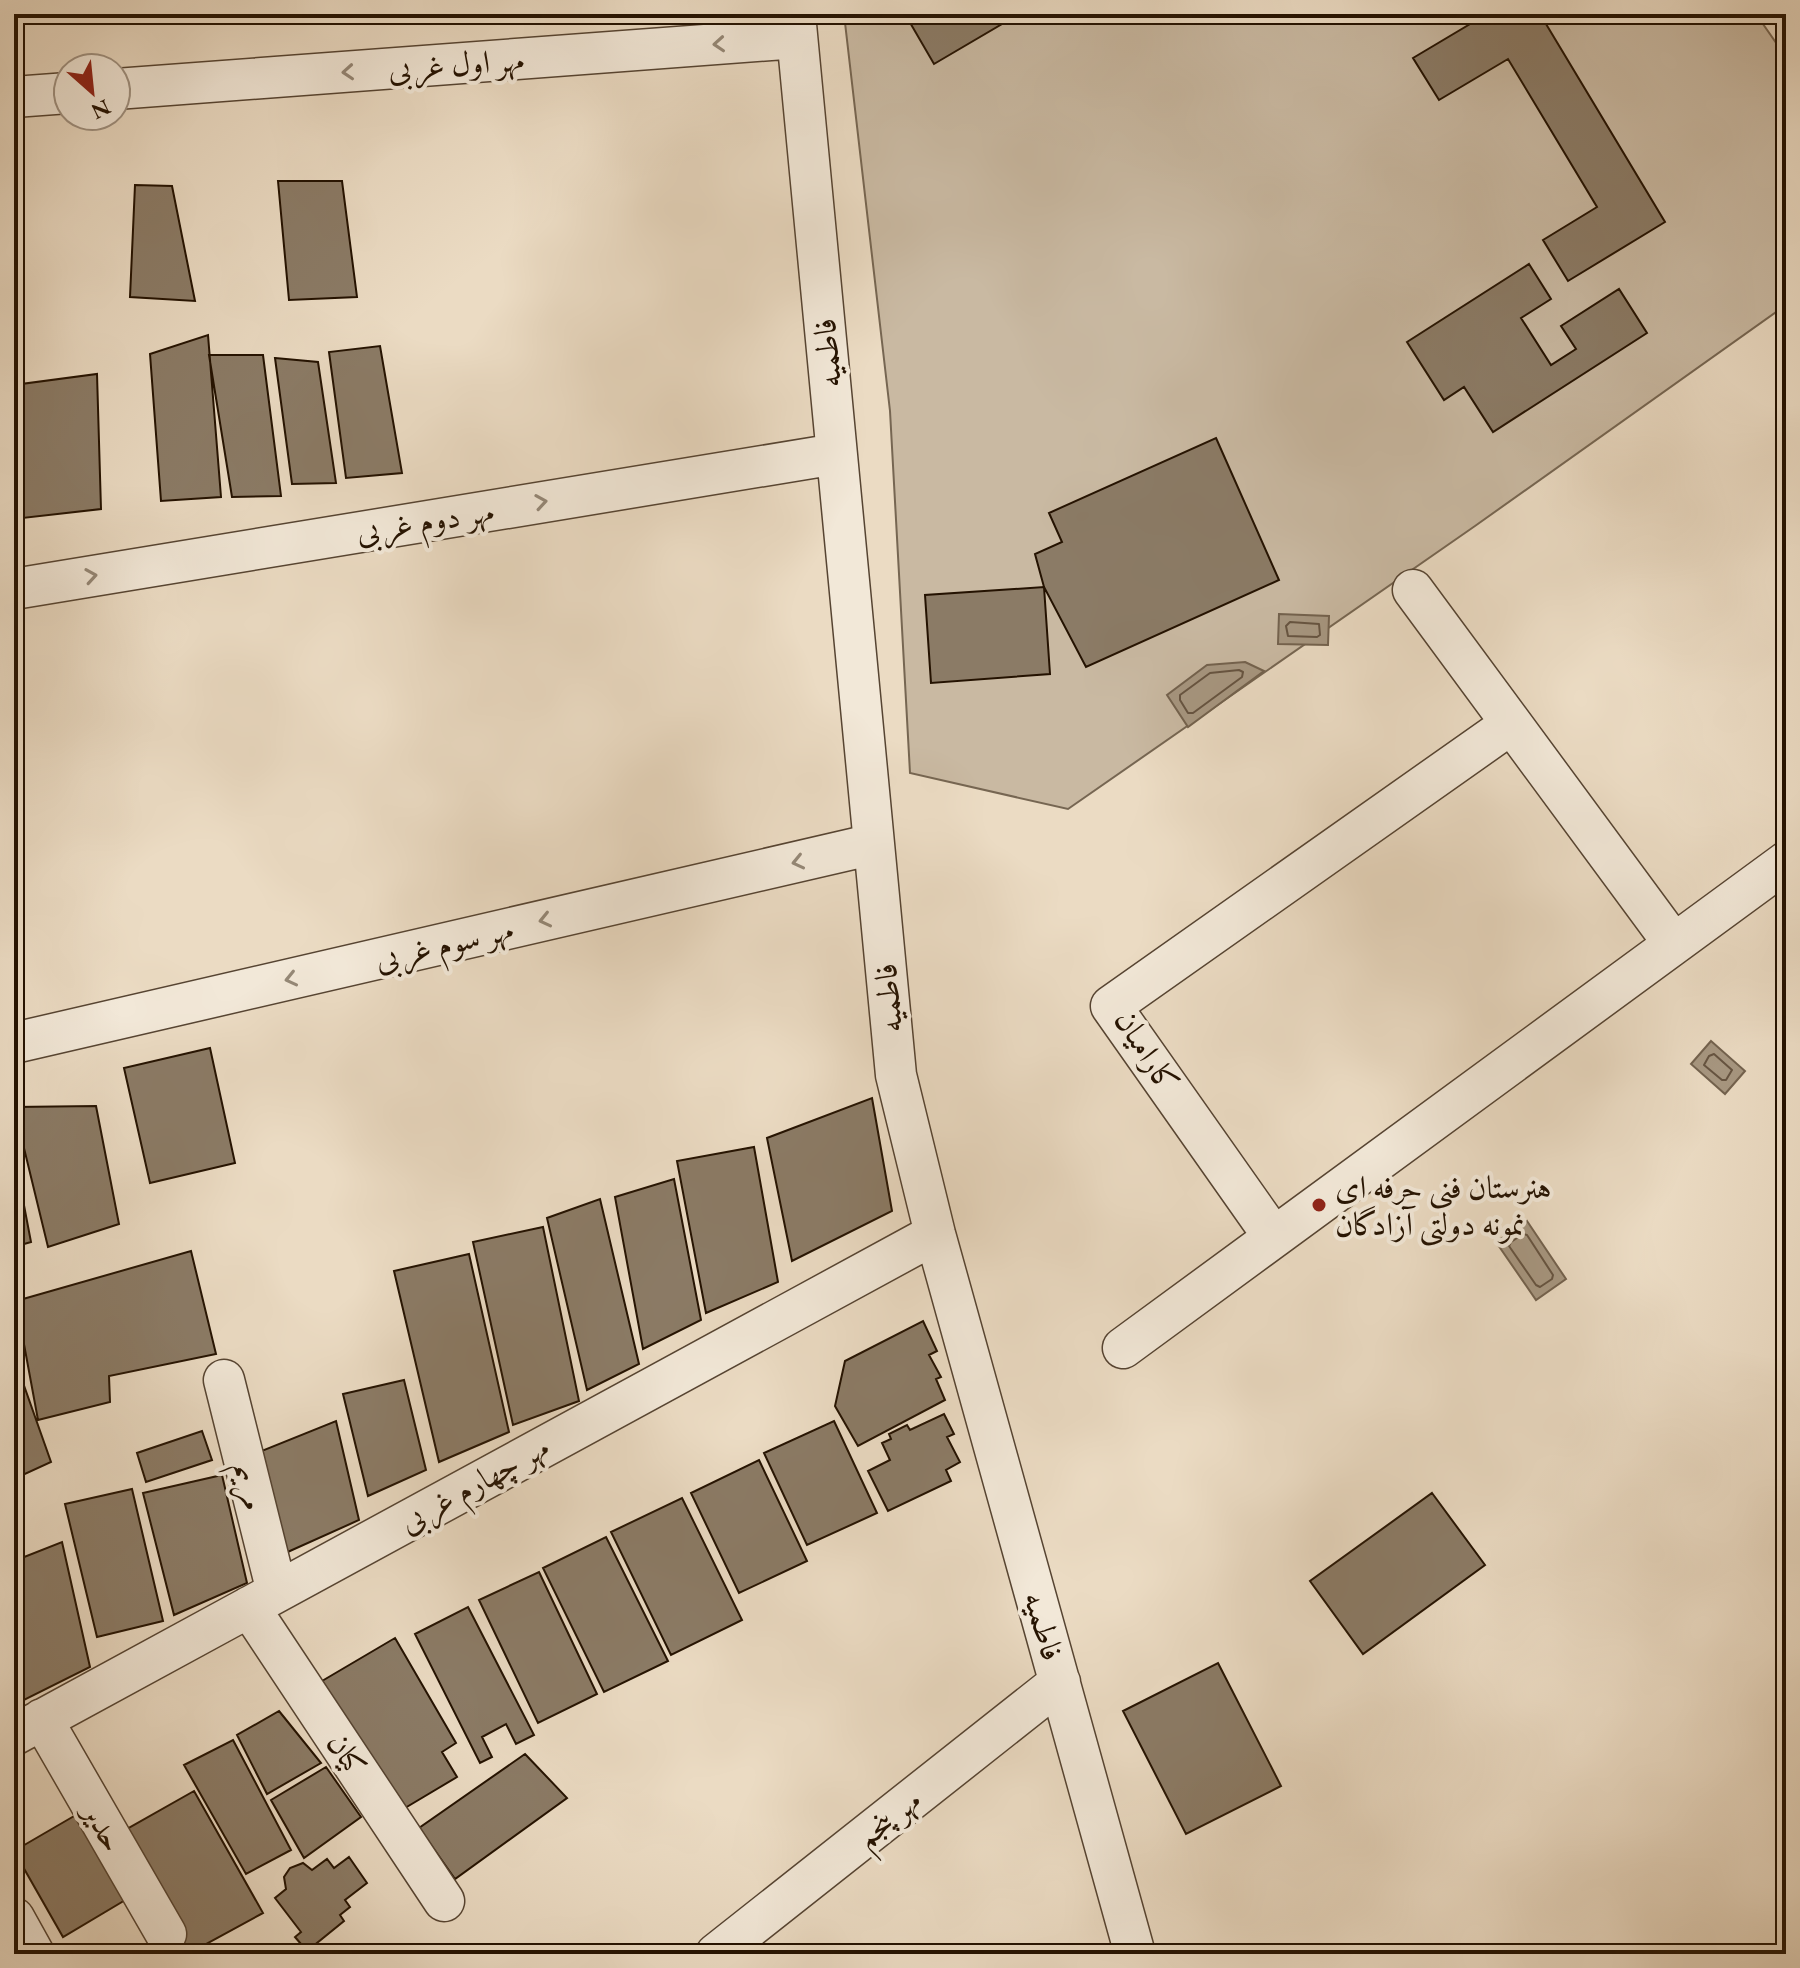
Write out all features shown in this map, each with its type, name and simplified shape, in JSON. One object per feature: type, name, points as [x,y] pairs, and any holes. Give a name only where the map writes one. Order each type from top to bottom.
[{"type":"street","name":"مهر اول غربی","points":[[132,88],[796,26]]},
{"type":"street","name":"فاطمیه","points":[[796,26],[896,1075],[935,1234],[1135,1954]]},
{"type":"street","points":[[14,97],[52,94]]},
{"type":"street","name":"مهر دوم غربی","points":[[14,589],[836,454]]},
{"type":"street","points":[[1413,590],[1674,944]]},
{"type":"street","name":"کارامیان","points":[[1273,1236],[1111,1006],[1511,724]]},
{"type":"street","name":"مهر سوم غربی","points":[[14,1043],[874,844]]},
{"type":"street","points":[[1123,1348],[1786,862]]},
{"type":"street","name":"مهر چهارم غربی","points":[[28,1727],[935,1234]]},
{"type":"street","name":"مریم","points":[[224,1380],[263,1600]]},
{"type":"street","name":"کیان","points":[[263,1600],[444,1901]]},
{"type":"street","name":"مهر پنجم","points":[[716,1954],[1060,1682]]},
{"type":"street","name":"حدیر","points":[[28,1727],[166,1934]]},
{"type":"street","points":[[14,1918],[34,1954]]},
{"type":"shaded area","points":[[844,14],[1756,14],[1786,57],[1786,305],[1068,809],[910,773],[890,411]]},
{"type":"water","points":[[1279,614],[1329,616],[1328,645],[1278,644]]},
{"type":"water","points":[[1245,662],[1264,671],[1188,727],[1167,695],[1207,665]]},
{"type":"water","points":[[1711,1041],[1745,1071],[1725,1094],[1691,1064]]},
{"type":"water","points":[[1527,1221],[1566,1279],[1536,1300],[1496,1242]]},
{"type":"building","points":[[905,14],[1019,14],[934,64]]},
{"type":"building","points":[[1487,14],[1540,14],[1665,222],[1568,281],[1543,240],[1597,207],[1508,59],[1439,100],[1413,58]]},
{"type":"building","points":[[278,181],[342,181],[357,297],[289,300]]},
{"type":"building","points":[[135,185],[172,186],[195,301],[130,297]]},
{"type":"building","points":[[1529,264],[1551,299],[1521,318],[1551,365],[1576,349],[1561,326],[1619,289],[1647,333],[1493,432],[1464,387],[1444,400],[1407,342]]},
{"type":"building","points":[[208,335],[221,497],[161,501],[150,354]]},
{"type":"building","points":[[380,346],[402,473],[346,478],[329,352]]},
{"type":"building","points":[[209,355],[263,355],[281,496],[232,497]]},
{"type":"building","points":[[275,358],[318,362],[336,483],[292,484]]},
{"type":"building","points":[[97,374],[101,509],[14,519],[14,385]]},
{"type":"building","points":[[1216,438],[1279,580],[1086,667],[1044,587],[1035,554],[1062,542],[1049,513]]},
{"type":"building","points":[[1044,587],[1050,674],[931,683],[925,595]]},
{"type":"building","points":[[210,1048],[235,1163],[150,1183],[124,1068]]},
{"type":"building","points":[[872,1098],[892,1211],[792,1261],[767,1138]]},
{"type":"building","points":[[96,1106],[119,1224],[48,1247],[14,1107]]},
{"type":"building","points":[[754,1147],[778,1282],[706,1313],[677,1161]]},
{"type":"building","points":[[14,1153],[31,1242],[14,1247]]},
{"type":"building","points":[[674,1179],[701,1320],[643,1349],[615,1197]]},
{"type":"building","points":[[600,1199],[639,1364],[587,1390],[547,1218]]},
{"type":"building","points":[[543,1227],[579,1401],[513,1425],[473,1242]]},
{"type":"building","points":[[191,1251],[216,1354],[109,1376],[110,1402],[38,1420],[16,1301]]},
{"type":"building","points":[[469,1254],[509,1432],[439,1462],[394,1271]]},
{"type":"building","points":[[923,1321],[937,1351],[929,1355],[941,1377],[936,1379],[945,1400],[858,1446],[835,1406],[845,1361]]},
{"type":"building","points":[[14,1363],[51,1462],[14,1479]]},
{"type":"building","points":[[404,1380],[426,1470],[368,1496],[343,1394]]},
{"type":"building","points":[[944,1414],[954,1434],[947,1437],[960,1462],[946,1470],[951,1481],[888,1511],[868,1471],[890,1460],[882,1443],[891,1439],[889,1434],[907,1425],[910,1430]]},
{"type":"building","points":[[336,1421],[359,1520],[281,1555],[259,1452]]},
{"type":"building","points":[[834,1421],[877,1513],[807,1545],[764,1453]]},
{"type":"building","points":[[202,1431],[212,1460],[146,1482],[137,1453]]},
{"type":"building","points":[[759,1460],[807,1561],[739,1593],[691,1493]]},
{"type":"building","points":[[222,1475],[247,1583],[174,1615],[143,1493]]},
{"type":"building","points":[[132,1489],[163,1621],[97,1637],[65,1504]]},
{"type":"building","points":[[1432,1493],[1485,1565],[1363,1654],[1310,1581]]},
{"type":"building","points":[[682,1498],[742,1620],[671,1655],[611,1532]]},
{"type":"building","points":[[606,1537],[668,1661],[604,1692],[543,1568]]},
{"type":"building","points":[[62,1542],[90,1667],[14,1705],[14,1561]]},
{"type":"building","points":[[539,1572],[597,1694],[538,1723],[479,1600]]},
{"type":"building","points":[[468,1607],[534,1735],[516,1744],[506,1724],[482,1737],[492,1757],[480,1763],[415,1634]]},
{"type":"building","points":[[395,1638],[456,1743],[442,1752],[457,1777],[400,1811],[322,1681]]},
{"type":"building","points":[[1218,1663],[1281,1786],[1186,1834],[1123,1711]]},
{"type":"building","points":[[279,1711],[321,1763],[267,1794],[237,1735]]},
{"type":"building","points":[[233,1740],[291,1850],[246,1874],[184,1765]]},
{"type":"building","points":[[525,1754],[567,1798],[455,1879],[419,1828]]},
{"type":"building","points":[[326,1767],[361,1817],[304,1858],[271,1800]]},
{"type":"building","points":[[194,1791],[263,1913],[188,1954],[120,1833]]},
{"type":"building","points":[[81,1812],[132,1896],[63,1937],[14,1851]]},
{"type":"building","points":[[349,1857],[367,1883],[345,1900],[350,1907],[340,1915],[344,1921],[307,1951],[295,1937],[301,1932],[275,1898],[286,1889],[284,1877],[290,1868],[303,1863],[312,1870],[327,1859],[334,1868]]},
{"type":"place","name":"هنرستان فنی حرفه ای نمونه دولتی آزادگان","points":[[1319,1205]]}]
